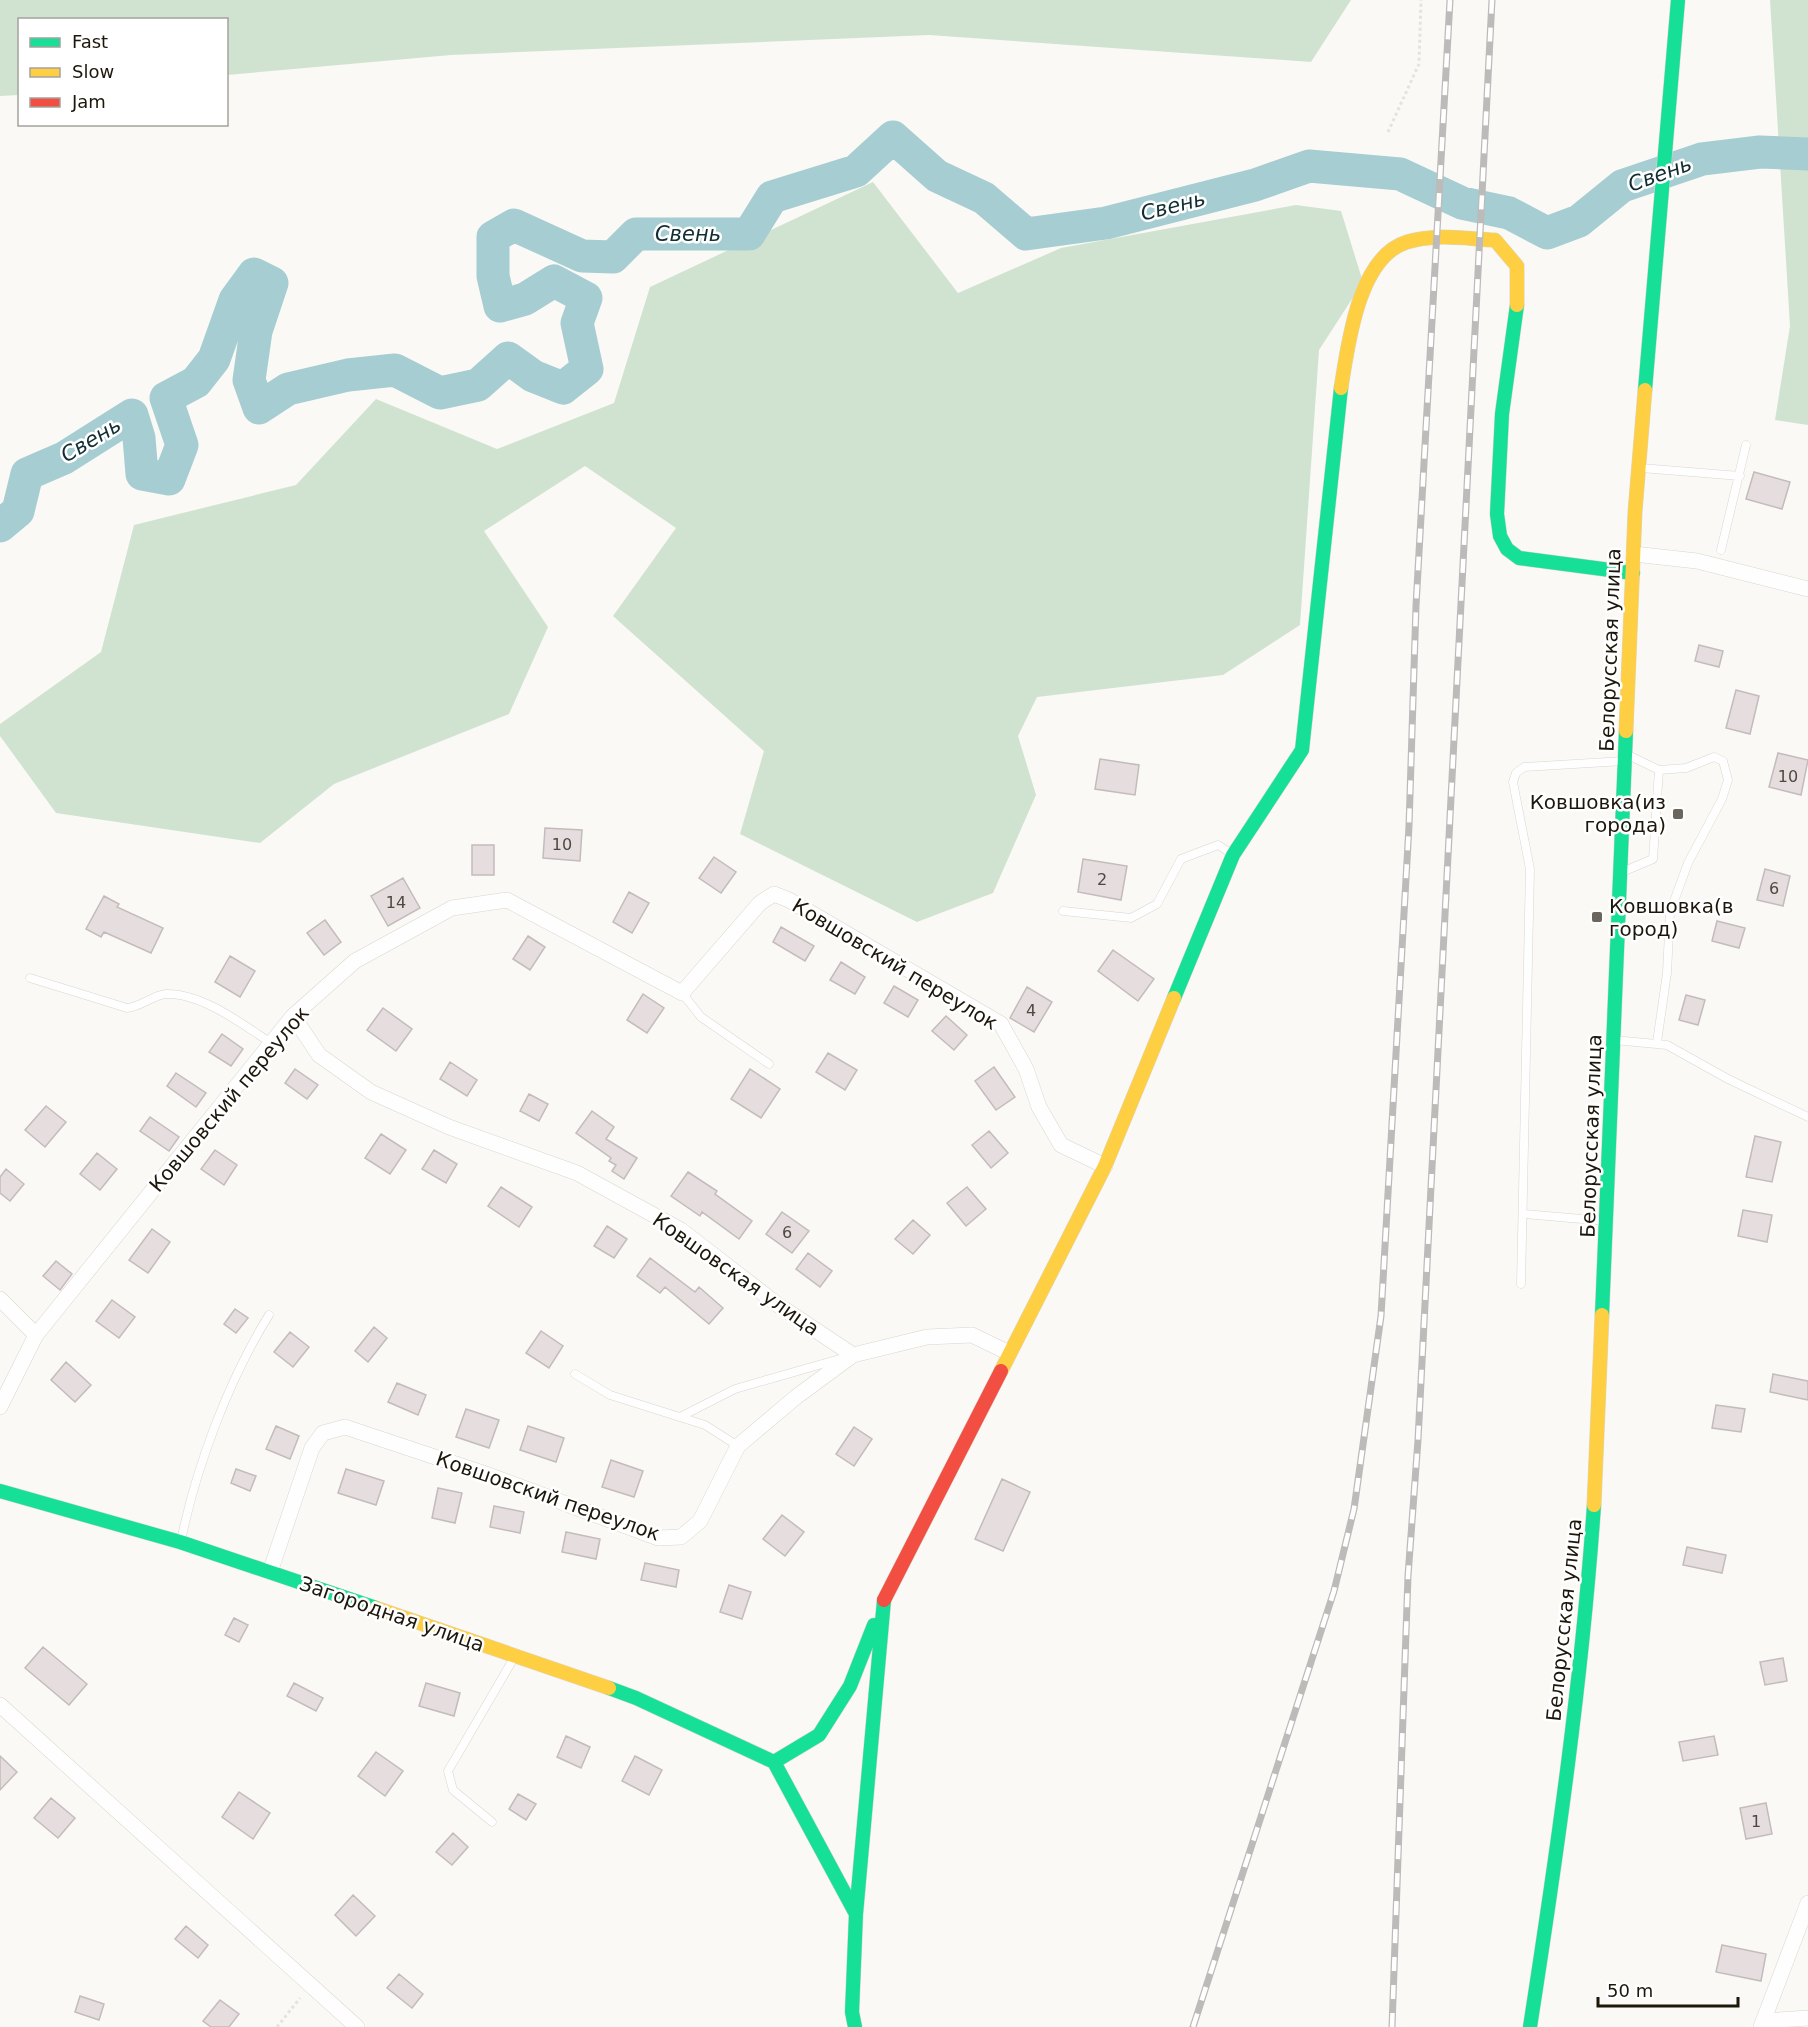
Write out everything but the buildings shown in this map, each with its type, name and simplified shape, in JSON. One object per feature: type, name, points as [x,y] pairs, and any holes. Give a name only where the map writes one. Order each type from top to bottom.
[{"type":"street","name":"Белорусская улица","points":[[1530,2027],[1564,1804],[1585,1632],[1595,1493],[1634,555],[1639,468],[1678,0]]},
{"type":"street","points":[[856,1914],[774,1762],[819,1735],[850,1686],[882,1605],[1104,1166],[1233,855],[1302,750],[1338,402],[1350,334],[1368,279],[1387,253],[1406,242],[1436,237],[1495,240],[1508,252],[1517,266],[1519,293],[1502,414],[1497,514],[1500,536],[1507,549],[1519,558],[1633,573]]},
{"type":"street","points":[[1634,555],[1697,561],[1808,589]]},
{"type":"street","name":"Ковшовский переулок","points":[[0,1407],[36,1335],[293,1016],[355,961],[452,908],[507,900],[682,993],[760,903],[774,894],[789,900],[1001,1023],[1026,1069],[1039,1107],[1061,1145],[1104,1166]]},
{"type":"street","name":"Ковшовская улица","points":[[293,1016],[320,1055],[371,1092],[449,1127],[577,1173],[681,1230],[778,1305],[853,1355]]},
{"type":"street","points":[[0,1299],[36,1335]]},
{"type":"street","points":[[853,1355],[927,1337],[972,1335],[1009,1353]]},
{"type":"street","name":"Ковшовский переулок","points":[[270,1572],[312,1448],[323,1433],[345,1427],[483,1473],[658,1538],[681,1537],[700,1521],[738,1446],[796,1396],[853,1355]]},
{"type":"street","name":"Загородная улица","points":[[0,1491],[180,1542],[636,1698],[774,1762]]},
{"type":"street","points":[[855,2027],[852,2012],[856,1914],[882,1605]]},
{"type":"street","points":[[0,1705],[357,2027]]},
{"type":"street","points":[[1808,1903],[1763,2024],[1808,2018]]},
{"type":"lane","points":[[1721,550],[1746,445]]},
{"type":"lane","points":[[1639,468],[1740,476]]},
{"type":"lane","points":[[1521,1284],[1530,869],[1514,782],[1516,773],[1524,767],[1625,757],[1659,770],[1686,768],[1714,757],[1723,761],[1728,780],[1722,799],[1688,863],[1670,912],[1667,973],[1657,1042]]},
{"type":"lane","points":[[1621,872],[1653,859],[1659,770]]},
{"type":"lane","points":[[1063,911],[1131,918],[1157,904],[1181,859],[1218,845],[1233,855]]},
{"type":"lane","points":[[30,978],[127,1008],[136,1008],[163,994],[183,996],[211,1007],[272,1042]]},
{"type":"lane","points":[[682,993],[701,1017],[769,1064]]},
{"type":"lane","points":[[1614,1040],[1657,1042],[1667,1045],[1728,1079],[1808,1117]]},
{"type":"lane","points":[[1524,1214],[1606,1221]]},
{"type":"lane","points":[[180,1542],[188,1505],[238,1371],[269,1315]]},
{"type":"lane","points":[[680,1417],[735,1389],[853,1355]]},
{"type":"lane","points":[[575,1374],[610,1395],[705,1425],[738,1446]]},
{"type":"lane","points":[[492,1822],[453,1790],[448,1771],[515,1656]]},
{"type":"path","points":[[1388,132],[1419,64],[1421,0]]},
{"type":"path","points":[[277,2027],[310,1985]]},
{"type":"green space","points":[[0,0],[1351,0],[1311,62],[929,35],[451,55],[228,75],[228,18],[18,18],[18,95],[0,96]]},
{"type":"green space","points":[[1770,0],[1808,0],[1808,425],[1775,420],[1790,326]]},
{"type":"green space","points":[[873,182],[958,293],[1061,248],[1296,205],[1341,211],[1363,282],[1319,350],[1300,625],[1223,675],[1037,697],[1018,736],[1036,795],[993,893],[917,922],[740,834],[764,751],[613,616],[676,528],[585,466],[484,531],[548,627],[509,714],[334,784],[260,843],[56,813],[0,736],[0,724],[101,652],[134,525],[296,485],[376,399],[497,449],[614,403],[650,287]]},
{"type":"waterway","name":"Свень","points":[[0,526],[18,511],[27,474],[64,458],[132,415],[139,438],[142,474],[169,479],[182,445],[166,398],[196,382],[214,359],[235,300],[254,274],[272,283],[256,331],[249,380],[259,408],[288,389],[348,375],[395,370],[440,393],[478,385],[508,358],[533,376],[563,388],[587,369],[577,323],[586,298],[554,281],[525,299],[500,306],[493,276],[493,237],[514,225],[582,256],[613,257],[636,234],[749,234],[772,197],[856,171],[893,137],[937,176],[984,198],[1026,234],[1106,223],[1255,185],[1309,166],[1400,174],[1462,203],[1509,213],[1547,233],[1579,221],[1622,186],[1702,159],[1760,152],[1808,154]]},
{"type":"railway","points":[[1193,2027],[1334,1591],[1354,1509],[1381,1316],[1409,826],[1416,606],[1450,0]]},
{"type":"railway","points":[[1392,2027],[1408,1576],[1418,1440],[1492,0]]},
{"type":"traffic: fast","points":[[1645,390],[1678,0]]},
{"type":"traffic: fast","points":[[1517,305],[1502,414],[1497,514],[1500,536],[1507,549],[1519,558],[1633,573]]},
{"type":"traffic: fast","points":[[1174,998],[1233,855],[1302,750],[1341,388]]},
{"type":"traffic: fast","points":[[1602,1315],[1626,731]]},
{"type":"traffic: fast","points":[[0,1491],[180,1542],[376,1608]]},
{"type":"traffic: fast","points":[[1530,2027],[1568,1766],[1583,1636],[1594,1505]]},
{"type":"traffic: fast","points":[[855,2027],[852,2012],[856,1914],[884,1600]]},
{"type":"traffic: fast","points":[[774,1762],[819,1735],[850,1686],[874,1625]]},
{"type":"traffic: fast","points":[[609,1688],[636,1698],[774,1762]]},
{"type":"traffic: fast","points":[[774,1762],[856,1914]]},
{"type":"traffic: slow","points":[[1341,388],[1352,327],[1366,283],[1377,265],[1390,251],[1407,242],[1440,237],[1495,240],[1517,266],[1517,305]]},
{"type":"traffic: slow","points":[[1626,731],[1635,512],[1645,390]]},
{"type":"traffic: slow","points":[[1001,1371],[1105,1166],[1174,998]]},
{"type":"traffic: slow","points":[[1594,1505],[1602,1315]]},
{"type":"traffic: slow","points":[[376,1608],[609,1688]]},
{"type":"traffic: jam","points":[[884,1600],[1001,1371]]},
{"type":"place","name":"Ковшовка(из города)","points":[[1678,814]]},
{"type":"place","name":"Ковшовка(в город)","points":[[1597,917]]}]
